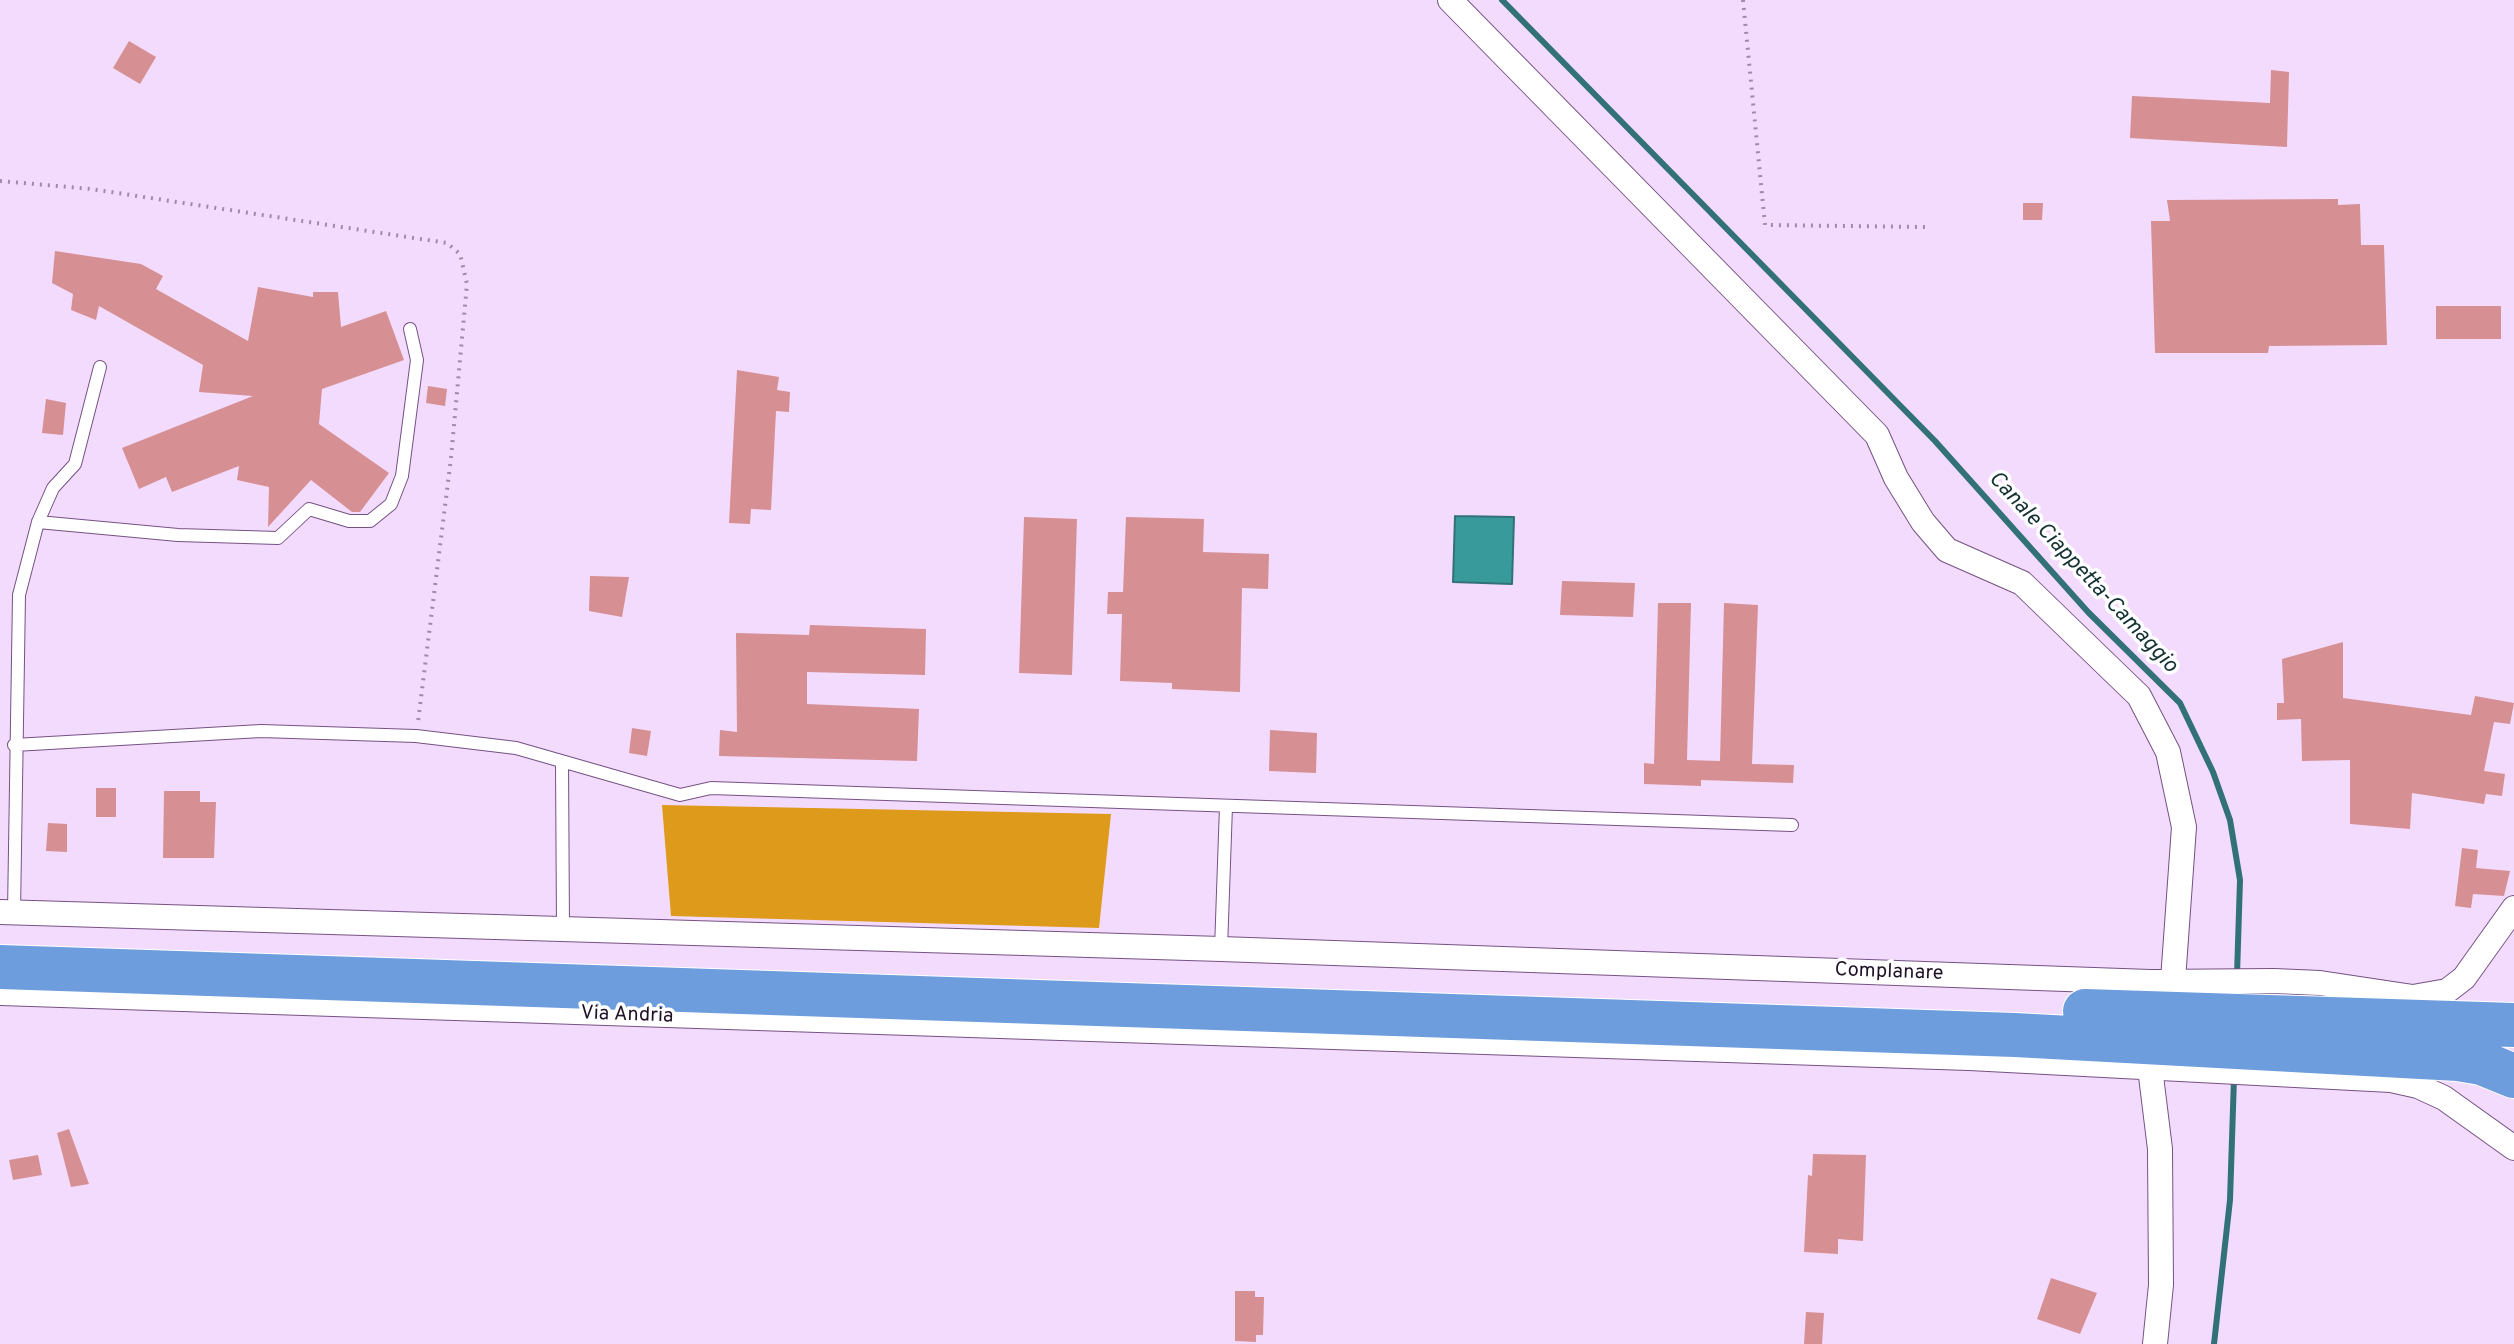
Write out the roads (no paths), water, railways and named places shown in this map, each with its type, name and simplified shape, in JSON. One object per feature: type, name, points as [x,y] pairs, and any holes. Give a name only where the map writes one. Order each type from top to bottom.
[{"type":"highway","points":[[5,921],[2221,1029],[2272,1031],[2514,1025]]},
{"type":"highway","points":[[0,967],[2015,1035],[2221,1029]]},
{"type":"highway","points":[[2272,1031],[2458,1059],[2491,1066],[2514,1076]]},
{"type":"street","points":[[1450,0],[1877,435],[1896,478],[1923,522],[1947,550],[2022,583],[2139,696],[2168,752],[2184,827],[2173,980]]},
{"type":"street","name":"Complanare","points":[[2272,1031],[2320,983],[2413,997],[2447,991],[2464,978],[2514,908]]},
{"type":"street","points":[[5,921],[563,928],[1221,949]]},
{"type":"street","name":"Complanare","points":[[1221,949],[2173,980],[2221,1029]]},
{"type":"street","name":"Via Andria","points":[[0,993],[1255,1035]]},
{"type":"street","name":"Complanare","points":[[1255,1035],[1954,1058],[2150,1068],[2221,1029],[2272,1031],[2391,1080],[2418,1086],[2444,1098],[2514,1148]]},
{"type":"street","points":[[2150,1068],[2160,1149],[2161,1285],[2155,1344]]},
{"type":"lane","points":[[38,522],[178,535],[278,538],[309,509],[349,521],[370,521],[391,504],[402,476],[417,360],[410,329]]},
{"type":"lane","points":[[5,921],[19,595],[38,522],[53,488],[75,464],[100,367]]},
{"type":"lane","points":[[14,745],[261,731],[416,736],[516,748],[680,795],[711,788],[1792,825]]},
{"type":"lane","points":[[562,762],[563,928]]},
{"type":"lane","points":[[1221,949],[1226,806]]},
{"type":"waterway","name":"Canale Ciappetta-Camaggio","points":[[1502,0],[1935,441],[2088,612],[2180,703],[2213,772],[2230,820],[2240,880],[2237,975]]},
{"type":"waterway","name":"Canale Ciappetta-Camaggio","points":[[2214,1344],[2230,1200],[2234,1078]]}]
